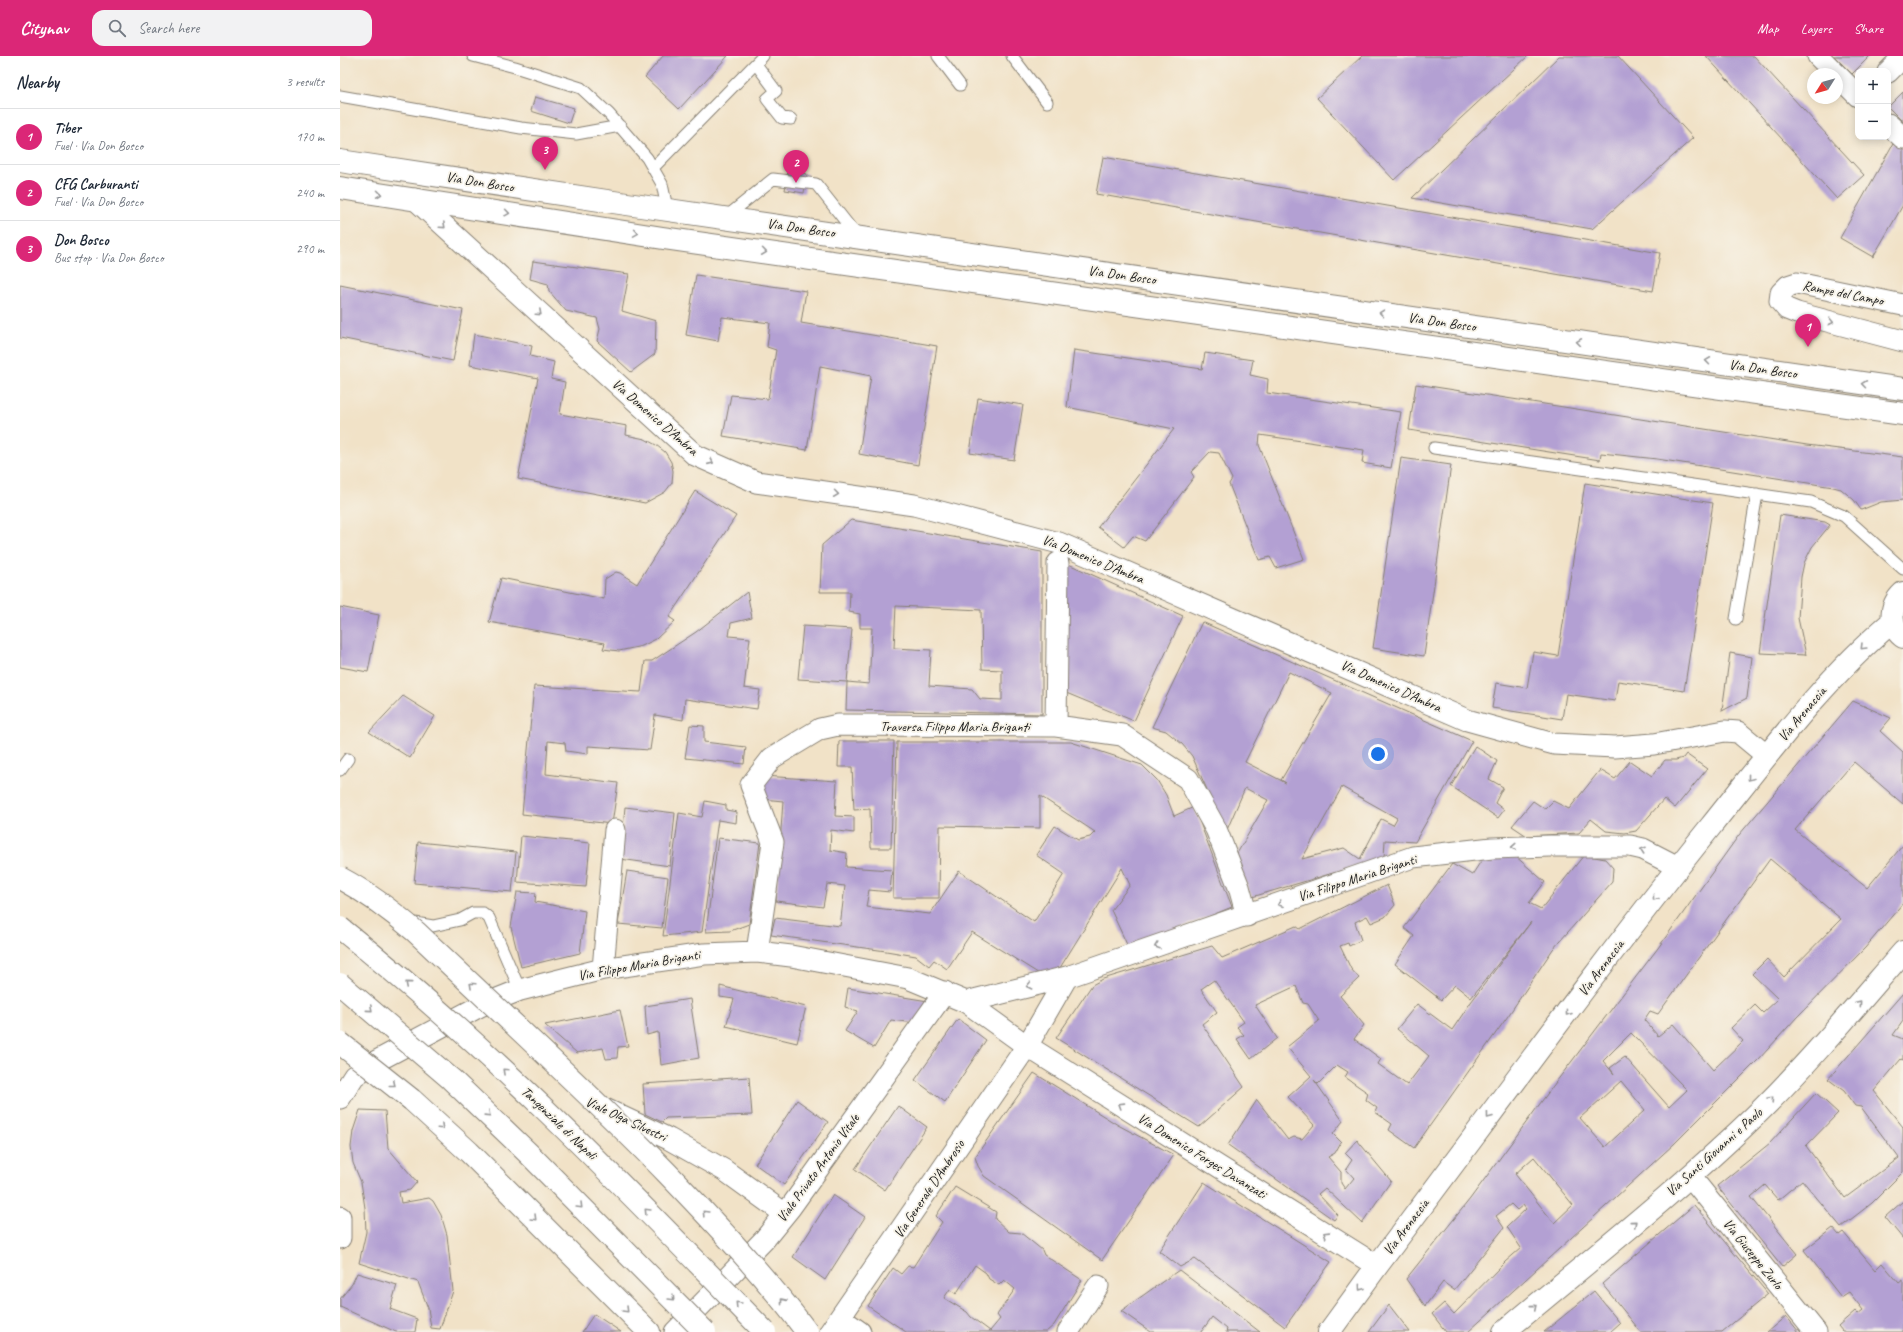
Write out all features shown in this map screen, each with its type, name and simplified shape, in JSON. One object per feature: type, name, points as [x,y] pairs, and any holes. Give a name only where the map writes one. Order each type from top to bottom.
[{"type":"main road","name":"Via Don Bosco","points":[[340,161],[1903,389]]},
{"type":"main road","name":"Via Don Bosco","points":[[340,188],[663,238],[1903,414]]},
{"type":"main road","points":[[663,238],[667,208]]},
{"type":"main road","points":[[1898,629],[1894,606],[1903,594]]},
{"type":"main road","name":"Via Arenaccia","points":[[1329,1332],[1377,1266],[1678,867],[1767,756],[1833,677],[1867,643],[1898,629]]},
{"type":"main road","points":[[340,876],[367,892],[390,909],[416,932],[630,1135],[762,1274],[807,1332]]},
{"type":"main road","name":"Tangenziale di Napoli","points":[[340,928],[451,1021],[534,1098],[604,1167],[765,1332]]},
{"type":"main road","name":"Via Santi Giovanni e Paolo","points":[[1504,1332],[1690,1176],[1763,1107],[1841,1024],[1903,952]]},
{"type":"main road","points":[[340,984],[451,1079],[529,1154],[705,1332]]},
{"type":"main road","points":[[340,1043],[412,1100],[469,1152],[649,1332]]},
{"type":"street","points":[[1818,56],[1830,68]]},
{"type":"street","points":[[1891,69],[1903,57]]},
{"type":"street","points":[[1843,81],[1855,93]]},
{"type":"street","points":[[1891,127],[1903,138]]},
{"type":"street","name":"Via Domenico D'Ambra","points":[[415,199],[695,455],[756,482],[914,505],[1059,543],[1468,720],[1554,744],[1615,747],[1654,744],[1725,731],[1738,732],[1767,756]]},
{"type":"street","name":"Rampe del Campo","points":[[1903,305],[1797,283],[1788,286],[1781,293],[1780,301],[1787,309],[1797,313],[1903,341]]},
{"type":"street","points":[[1056,726],[1058,563]]},
{"type":"street","name":"Traversa Filippo Maria Briganti","points":[[757,952],[773,842],[751,785],[772,758],[820,730],[838,725],[1056,726],[1122,735],[1188,778],[1216,829],[1239,887],[1247,916]]},
{"type":"street","points":[[603,969],[615,830]]},
{"type":"street","name":"Via Filippo Maria Briganti","points":[[966,1002],[1067,977],[1247,916],[1413,857],[1492,848],[1630,846],[1642,849],[1678,867]]},
{"type":"street","name":"Via Filippo Maria Briganti","points":[[340,1098],[347,1071],[373,1063],[480,1006],[520,990],[603,969],[704,954],[757,952],[791,956],[908,978],[945,992],[966,1002],[1027,1046]]},
{"type":"street","points":[[1027,1046],[1067,977]]},
{"type":"street","name":"Viale Privato Antonio Vitale","points":[[675,1332],[764,1240],[785,1214],[945,992]]},
{"type":"street","name":"Viale Olga Silvestri","points":[[480,1006],[574,1094],[669,1139],[724,1170],[785,1214]]},
{"type":"street","name":"Via Domenico Forges Davanzati","points":[[1027,1046],[1377,1266]]},
{"type":"street","name":"Via Generale D'Ambrosio","points":[[835,1325],[1027,1046]]},
{"type":"street","name":"Via Giuseppe Zurlo","points":[[1690,1176],[1816,1332]]},
{"type":"street","points":[[340,1217],[340,1238]]},
{"type":"street","points":[[1068,1332],[1098,1286]]},
{"type":"street","points":[[835,1325],[860,1332]]},
{"type":"lane","points":[[473,56],[515,67],[581,88],[609,114],[647,158],[662,184],[667,208]]},
{"type":"lane","points":[[938,56],[960,85]]},
{"type":"lane","points":[[1012,56],[1047,102]]},
{"type":"lane","points":[[652,168],[759,60],[776,91],[767,99],[782,118],[791,120]]},
{"type":"lane","points":[[340,96],[521,128],[576,134],[620,126]]},
{"type":"lane","points":[[726,217],[773,179],[816,184],[858,236]]},
{"type":"lane","points":[[1434,448],[1811,502],[1844,516],[1903,569]]},
{"type":"lane","points":[[1736,619],[1756,494]]},
{"type":"lane","points":[[340,770],[348,759]]},
{"type":"lane","points":[[340,876],[366,904],[389,919],[433,926],[460,920],[473,913],[482,913],[489,918],[520,990]]},
{"type":"building","points":[[663,56],[728,56],[679,109],[645,77]]},
{"type":"building","points":[[1362,56],[1528,56],[1394,180],[1317,98]]},
{"type":"building","points":[[1559,56],[1618,56],[1693,138],[1592,229],[1412,198]]},
{"type":"building","points":[[1706,56],[1754,56],[1864,175],[1837,199]]},
{"type":"building","points":[[1834,56],[1870,56],[1858,68],[1855,68],[1855,71],[1852,74]]},
{"type":"building","points":[[1903,92],[1903,122],[1891,110],[1891,104]]},
{"type":"building","points":[[535,97],[574,108],[569,123],[531,111]]},
{"type":"building","points":[[1894,142],[1903,150],[1903,205],[1873,257],[1840,238]]},
{"type":"building","points":[[1103,157],[1660,253],[1653,291],[1096,194]]},
{"type":"building","points":[[788,171],[807,174],[804,193],[785,190]]},
{"type":"building","points":[[533,261],[629,274],[622,311],[656,321],[655,354],[631,372],[597,341],[600,329],[597,318],[566,311],[549,291],[548,284],[530,279]]},
{"type":"building","points":[[696,275],[806,291],[801,323],[937,346],[918,465],[859,454],[871,376],[820,366],[807,450],[723,436],[731,395],[768,399],[776,350],[767,347],[770,323],[722,317],[718,341],[686,335]]},
{"type":"building","points":[[340,285],[463,310],[453,361],[340,338]]},
{"type":"building","points":[[474,334],[532,346],[530,356],[554,362],[551,379],[565,382],[560,414],[627,426],[626,435],[645,439],[665,452],[671,462],[673,471],[672,483],[665,492],[645,503],[518,479],[538,378],[470,365]]},
{"type":"building","points":[[1074,350],[1202,369],[1205,353],[1253,360],[1250,375],[1268,379],[1267,393],[1401,412],[1391,468],[1362,463],[1364,450],[1260,435],[1259,445],[1304,559],[1276,568],[1270,557],[1259,560],[1229,484],[1232,479],[1219,453],[1210,452],[1191,472],[1194,477],[1145,541],[1133,536],[1124,547],[1098,527],[1174,429],[1067,407]]},
{"type":"building","points":[[1416,384],[1807,445],[1903,457],[1903,500],[1881,502],[1861,510],[1854,500],[1841,489],[1833,487],[1657,459],[1601,453],[1600,460],[1409,430]]},
{"type":"building","points":[[978,398],[1023,405],[1014,460],[970,453]]},
{"type":"building","points":[[1401,458],[1451,465],[1424,656],[1373,648]]},
{"type":"building","points":[[1585,483],[1713,503],[1684,691],[1618,681],[1615,701],[1566,694],[1562,719],[1492,708],[1496,683],[1527,688],[1533,652],[1558,656]]},
{"type":"building","points":[[695,491],[736,516],[669,617],[675,621],[656,639],[642,646],[619,651],[603,649],[605,643],[489,622],[501,578],[604,599],[605,579],[616,572],[637,584]]},
{"type":"building","points":[[1780,515],[1825,522],[1830,525],[1812,547],[1804,563],[1801,577],[1798,618],[1806,655],[1760,653]]},
{"type":"building","points":[[851,520],[1042,552],[1042,714],[846,710],[847,682],[869,684],[872,628],[860,628],[860,614],[849,612],[850,592],[820,592],[822,545]],"holes":[[[896,606],[981,610],[982,669],[1002,670],[1002,700],[980,699],[972,689],[929,686],[931,650],[894,648]]]},
{"type":"building","points":[[1064,562],[1183,616],[1134,721],[1059,690]]},
{"type":"building","points":[[747,592],[752,618],[731,623],[729,636],[750,638],[744,688],[760,690],[757,709],[685,699],[683,720],[655,715],[650,750],[588,746],[588,754],[566,751],[565,743],[548,741],[546,774],[618,783],[612,824],[522,814],[534,686],[641,692],[645,661],[652,661],[696,632]]},
{"type":"building","points":[[340,607],[379,615],[368,672],[340,667]]},
{"type":"building","points":[[1202,622],[1472,741],[1415,842],[1385,840],[1384,858],[1252,897],[1235,857],[1268,800],[1245,788],[1226,832],[1192,756],[1182,744],[1166,731],[1152,727]],"holes":[[[1289,672],[1332,693],[1281,780],[1286,783],[1245,762]],[[1342,787],[1397,818],[1393,825],[1381,819],[1360,859],[1344,848],[1302,859]]]},
{"type":"building","points":[[803,626],[852,629],[847,682],[798,679]]},
{"type":"building","points":[[1730,653],[1752,657],[1747,698],[1722,711]]},
{"type":"building","points":[[403,696],[435,716],[410,758],[369,732]]},
{"type":"building","points":[[1853,701],[1891,718],[1880,731],[1903,752],[1903,804],[1854,762],[1795,830],[1867,888],[1903,845],[1903,903],[1865,948],[1797,1017],[1759,1059],[1674,1144],[1468,1332],[1446,1332],[1432,1314],[1444,1303],[1454,1314],[1505,1262],[1521,1248],[1507,1227],[1526,1209],[1523,1205],[1517,1210],[1511,1204],[1496,1216],[1504,1228],[1454,1290],[1443,1282],[1425,1306],[1406,1279],[1470,1199],[1553,1086],[1658,948],[1739,835]],"holes":[[[1770,859],[1841,919],[1784,977],[1767,959],[1752,974],[1778,999],[1763,1013],[1755,1005],[1731,1028],[1743,1041],[1713,1070],[1673,1024],[1658,1036],[1644,1020],[1650,1011],[1658,1014]],[[1631,1033],[1687,1090],[1669,1107],[1625,1057],[1610,1068],[1614,1074],[1603,1061]],[[1621,1081],[1645,1110],[1605,1147],[1580,1118]],[[1534,1157],[1573,1205],[1554,1223],[1515,1174]]]},
{"type":"building","points":[[690,725],[704,726],[704,742],[746,747],[744,764],[685,758]]},
{"type":"building","points":[[839,741],[894,741],[891,848],[871,848],[870,809],[854,810],[852,767],[838,767]]},
{"type":"building","points":[[897,742],[1071,742],[1142,765],[1157,780],[1166,795],[1174,816],[1194,807],[1232,907],[1129,949],[1111,910],[1130,885],[1122,868],[1058,971],[1041,975],[972,932],[947,969],[934,960],[929,966],[916,956],[771,935],[775,918],[840,926],[845,886],[827,884],[823,907],[776,901],[783,801],[763,799],[764,776],[837,781],[835,816],[854,817],[854,833],[831,830],[830,850],[847,853],[846,867],[892,870],[890,892],[869,890],[866,907],[930,914],[959,871],[1034,922],[1064,874],[1036,855],[1055,826],[1078,840],[1090,837],[1095,832],[1040,796],[1040,828],[940,826],[939,898],[893,898]]},
{"type":"building","points":[[1475,746],[1497,761],[1489,779],[1503,787],[1495,803],[1504,810],[1498,818],[1451,786]]},
{"type":"building","points":[[1686,754],[1707,769],[1675,808],[1664,799],[1636,831],[1625,833],[1606,831],[1591,819],[1579,833],[1527,836],[1512,826],[1533,801],[1545,809],[1553,801],[1569,809],[1600,770],[1615,779],[1630,761],[1652,776],[1665,760],[1676,760],[1683,758]]},
{"type":"building","points":[[705,801],[726,805],[726,810],[737,812],[736,823],[718,820],[702,932],[663,936],[679,813],[702,817]]},
{"type":"building","points":[[625,807],[675,813],[670,866],[620,859]]},
{"type":"building","points":[[521,836],[590,843],[586,887],[517,882]]},
{"type":"building","points":[[718,838],[760,843],[749,924],[730,931],[706,932]]},
{"type":"building","points":[[418,842],[516,852],[512,892],[414,883]]},
{"type":"building","points":[[1514,855],[1545,882],[1529,903],[1541,909],[1584,855],[1605,859],[1613,868],[1612,882],[1553,949],[1508,1016],[1414,1148],[1389,1130],[1392,1124],[1375,1112],[1377,1108],[1366,1100],[1368,1093],[1345,1077],[1348,1072],[1337,1065],[1318,1084],[1314,1080],[1343,1121],[1333,1134],[1341,1142],[1335,1153],[1328,1157],[1341,1172],[1341,1183],[1345,1189],[1354,1178],[1346,1169],[1352,1160],[1345,1153],[1357,1140],[1391,1181],[1362,1223],[1325,1188],[1318,1194],[1338,1215],[1334,1220],[1228,1145],[1257,1100],[1288,1140],[1294,1137],[1302,1139],[1314,1125],[1288,1097],[1311,1076],[1287,1047],[1319,1021],[1308,1004],[1303,1003],[1296,986],[1255,1005],[1277,1038],[1251,1059],[1237,1039],[1244,1035],[1237,1027],[1244,1022],[1214,980],[1201,989],[1217,1012],[1202,1024],[1244,1087],[1199,1127],[1056,1038],[1092,985],[1103,979],[1212,946],[1222,958],[1296,926],[1300,929],[1387,885],[1395,905],[1385,917],[1371,923],[1367,916],[1355,922],[1361,940],[1349,946],[1348,943],[1340,946],[1351,969],[1359,978],[1340,996],[1364,1025],[1354,1039],[1381,1059],[1378,1064],[1407,1085],[1429,1056],[1397,1029],[1417,1004],[1452,1030],[1531,922],[1471,998],[1455,985],[1441,1000],[1395,964],[1414,936],[1404,928],[1452,864],[1472,875],[1483,858]]},
{"type":"building","points":[[627,871],[668,877],[662,928],[618,924]]},
{"type":"building","points":[[517,892],[536,893],[535,902],[585,911],[580,953],[521,967],[511,927]]},
{"type":"building","points":[[720,986],[806,1007],[797,1043],[726,1026],[734,999],[720,997]]},
{"type":"building","points":[[848,988],[928,1001],[915,1023],[891,1020],[874,1048],[845,1031],[858,1011],[845,1007]]},
{"type":"building","points":[[1903,993],[1903,1021],[1893,1035],[1903,1039],[1903,1060],[1901,1059],[1874,1091],[1903,1127],[1903,1172],[1872,1203],[1841,1227],[1802,1180],[1778,1200],[1765,1185],[1751,1197],[1797,1254],[1782,1267],[1717,1186],[1770,1143],[1816,1093],[1838,1113],[1806,1146],[1845,1198],[1899,1158],[1861,1107],[1855,1106],[1844,1091],[1828,1079]]},
{"type":"building","points":[[690,999],[699,1058],[661,1065],[658,1032],[647,1035],[645,1006]]},
{"type":"building","points":[[620,1010],[628,1046],[618,1047],[617,1058],[606,1059],[603,1048],[577,1053],[545,1025]]},
{"type":"building","points":[[958,1019],[986,1040],[945,1102],[915,1080]]},
{"type":"building","points":[[1034,1073],[1118,1125],[1174,1155],[1102,1260],[984,1176],[978,1166],[975,1157]]},
{"type":"building","points":[[749,1077],[752,1115],[666,1118],[662,1122],[645,1114],[643,1084]]},
{"type":"building","points":[[797,1100],[828,1122],[784,1185],[755,1164]]},
{"type":"building","points":[[898,1106],[927,1127],[885,1190],[855,1169]]},
{"type":"building","points":[[360,1110],[385,1111],[388,1148],[417,1182],[410,1190],[399,1192],[401,1203],[429,1198],[433,1201],[441,1215],[447,1235],[453,1291],[440,1329],[431,1328],[428,1308],[418,1282],[359,1263],[366,1232],[365,1208],[361,1182],[353,1163],[351,1147],[353,1131]]},
{"type":"building","points":[[1204,1182],[1331,1262],[1285,1327],[1195,1259],[1180,1267],[1159,1251]]},
{"type":"building","points":[[955,1187],[996,1212],[995,1219],[1009,1232],[1021,1233],[1042,1250],[1044,1255],[1082,1280],[1054,1325],[1046,1332],[906,1332],[868,1306],[893,1268],[901,1274],[908,1266],[913,1267],[942,1222],[936,1216]],"holes":[[[975,1265],[986,1273],[989,1279],[999,1285],[1004,1280],[1015,1289],[997,1315],[1000,1319],[990,1331],[971,1317],[967,1312],[944,1298],[950,1289],[956,1294]]]},
{"type":"building","points":[[833,1195],[865,1217],[825,1280],[793,1257]]},
{"type":"building","points":[[1903,1201],[1903,1239],[1885,1217]]},
{"type":"building","points":[[1694,1205],[1768,1294],[1722,1332],[1641,1332],[1602,1284]]},
{"type":"building","points":[[1833,1228],[1839,1235],[1843,1232],[1875,1270],[1882,1263],[1899,1283],[1903,1280],[1903,1332],[1843,1332],[1838,1326],[1855,1311],[1858,1314],[1863,1310],[1849,1292],[1841,1297],[1804,1250]]},
{"type":"building","points":[[1179,1270],[1260,1332],[1226,1332],[1227,1329],[1212,1317],[1201,1332],[1151,1332],[1121,1311]]},
{"type":"building","points":[[357,1273],[397,1285],[390,1309],[417,1319],[415,1332],[396,1332],[340,1307],[340,1299],[352,1284]]},
{"type":"building","points":[[1594,1291],[1620,1323],[1610,1332],[1544,1332]]},
{"type":"building","points":[[1389,1305],[1410,1332],[1369,1332]]},
{"type":"building","points":[[594,1314],[621,1332],[582,1332]]},
{"type":"building","points":[[1786,1316],[1799,1332],[1767,1332]]},
{"type":"place","name":"Don Bosco","points":[[545,170]]},
{"type":"place","name":"CFG Carburanti","points":[[796,183]]},
{"type":"place","name":"Tiber","points":[[1808,347]]}]
